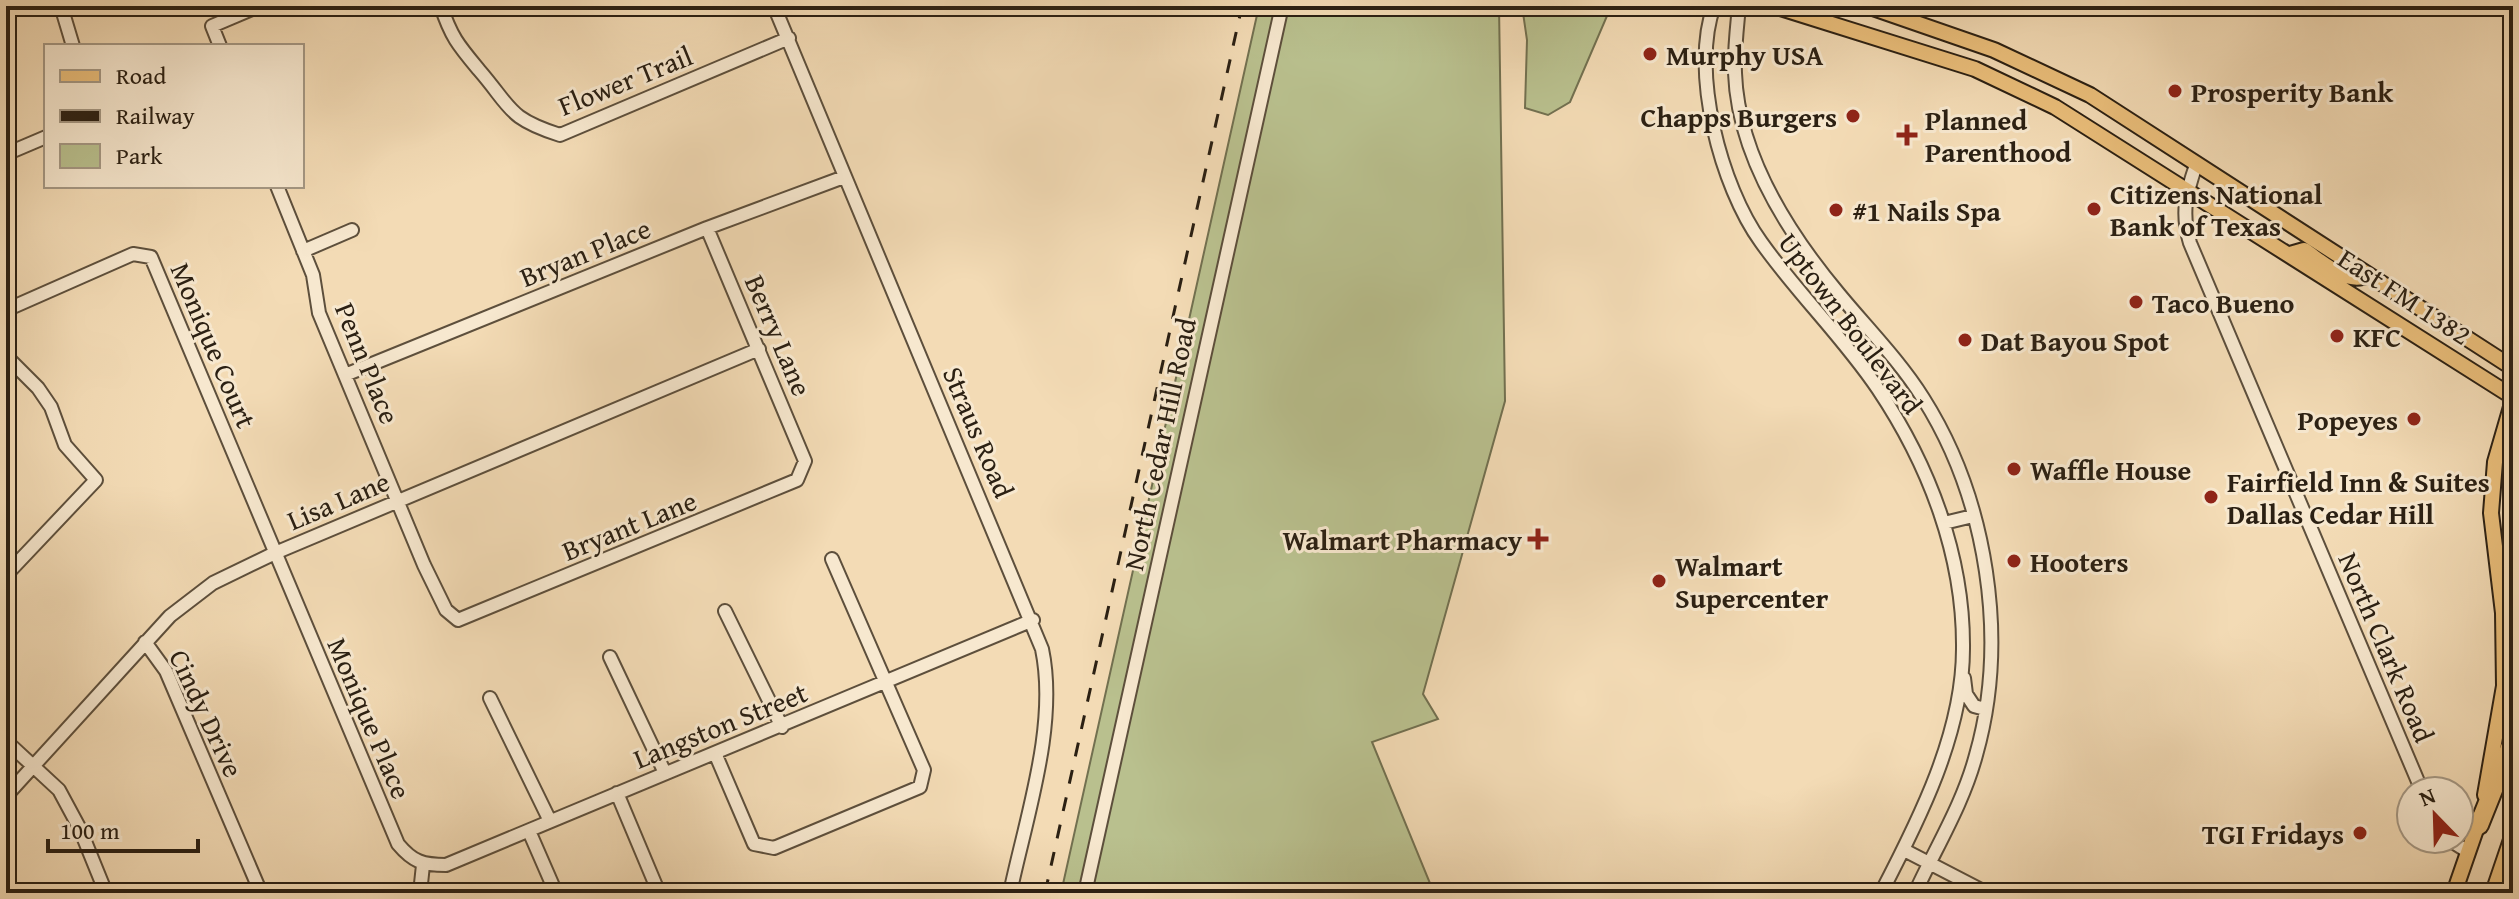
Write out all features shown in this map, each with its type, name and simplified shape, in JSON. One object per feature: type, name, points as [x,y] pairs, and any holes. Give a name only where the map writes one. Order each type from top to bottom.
[{"type":"highway","points":[[2479,825],[2513,740]]},
{"type":"highway","points":[[2495,893],[2513,840]]},
{"type":"main road","name":"East FM 1382","points":[[1774,6],[1975,69],[2055,107],[2357,296],[2513,399]]},
{"type":"main road","name":"East FM 1382","points":[[1867,6],[1950,33],[2042,71],[2114,109],[2513,368]]},
{"type":"main road","points":[[2290,254],[2304,250],[2347,276],[2360,279],[2368,275]]},
{"type":"main road","points":[[2357,296],[2394,293]]},
{"type":"main road","points":[[2475,834],[2504,686],[2503,613],[2491,513],[2513,399]]},
{"type":"main road","points":[[2454,893],[2466,855]]},
{"type":"street","points":[[61,6],[72,44]]},
{"type":"street","points":[[219,44],[212,26],[259,6]]},
{"type":"street","name":"Flower Trail","points":[[441,6],[456,44],[482,72],[501,102],[527,124],[560,135],[789,38]]},
{"type":"street","name":"Straus Road","points":[[774,6],[1033,620],[1048,679],[1047,712],[1010,893]]},
{"type":"street","name":"North Cedar Hill Road","points":[[1085,893],[1282,6]]},
{"type":"street","name":"Uptown Boulevard","points":[[1714,6],[1705,49],[1707,84],[1713,126],[1733,189],[1759,240],[1877,388],[1926,476],[1944,523],[1955,573],[1963,650],[1955,708],[1939,766],[1904,850],[1881,893]]},
{"type":"street","name":"Uptown Boulevard","points":[[1739,6],[1735,72],[1738,101],[1749,146],[1801,247],[1923,398],[1958,469],[1973,516],[1988,596],[1992,644],[1985,709],[1977,753],[1958,808],[1915,893]]},
{"type":"street","points":[[6,154],[44,138]]},
{"type":"street","name":"North Clark Road","points":[[2196,165],[2188,189],[2184,221],[2190,243],[2415,775]]},
{"type":"street","name":"Bryan Place","points":[[345,375],[707,228],[844,177]]},
{"type":"street","name":"Penn Place","points":[[278,188],[313,275],[319,313],[397,501],[446,610],[458,620]]},
{"type":"street","name":"Berry Lane","points":[[707,228],[805,461]]},
{"type":"street","points":[[303,251],[352,230]]},
{"type":"street","name":"Monique Court","points":[[6,310],[133,254],[151,257],[275,553]]},
{"type":"street","name":"Lisa Lane","points":[[6,796],[145,642],[198,593],[275,553],[759,349]]},
{"type":"street","points":[[6,356],[38,388],[51,407],[65,445],[96,480],[6,575]]},
{"type":"street","name":"Bryant Lane","points":[[458,620],[771,492],[797,480],[805,461]]},
{"type":"street","points":[[1944,523],[1973,516]]},
{"type":"street","name":"Monique Place","points":[[275,553],[398,844],[410,858],[423,865]]},
{"type":"street","points":[[715,753],[754,844],[774,848],[920,787],[924,770],[832,559]]},
{"type":"street","points":[[725,611],[782,727]]},
{"type":"street","name":"Langston Street","points":[[423,865],[446,865],[1033,620]]},
{"type":"street","name":"Cindy Drive","points":[[145,642],[166,671],[261,893]]},
{"type":"street","points":[[1963,650],[1966,694],[1974,706],[1985,709]]},
{"type":"street","points":[[610,657],[665,773]]},
{"type":"street","points":[[490,698],[550,821]]},
{"type":"street","points":[[6,741],[59,790],[80,829],[106,893]]},
{"type":"street","points":[[617,793],[659,893]]},
{"type":"street","points":[[529,831],[556,893]]},
{"type":"street","points":[[1904,850],[1987,893]]},
{"type":"street","points":[[420,893],[423,865]]},
{"type":"green space","points":[[1259,6],[1499,6],[1505,401],[1423,694],[1438,719],[1372,742],[1434,893],[1061,893]]},
{"type":"green space","points":[[1522,6],[1609,6],[1610,9],[1570,102],[1548,115],[1525,108],[1527,40]]},
{"type":"railway","points":[[1045,893],[1242,6]]},
{"type":"place","name":"Murphy USA","points":[[1650,54]]},
{"type":"place","name":"Prosperity Bank","points":[[2175,91]]},
{"type":"place","name":"Chapps Burgers","points":[[1853,116]]},
{"type":"place","name":"Planned Parenthood","points":[[1907,135]]},
{"type":"place","name":"Citizens National Bank of Texas","points":[[2094,209]]},
{"type":"place","name":"#1 Nails Spa","points":[[1836,210]]},
{"type":"place","name":"Taco Bueno","points":[[2136,302]]},
{"type":"place","name":"KFC","points":[[2337,336]]},
{"type":"place","name":"Dat Bayou Spot","points":[[1965,340]]},
{"type":"place","name":"Popeyes","points":[[2414,419]]},
{"type":"place","name":"Waffle House","points":[[2014,469]]},
{"type":"place","name":"Fairfield Inn & Suites Dallas Cedar Hill","points":[[2211,497]]},
{"type":"place","name":"Walmart Pharmacy","points":[[1538,539]]},
{"type":"place","name":"Hooters","points":[[2014,561]]},
{"type":"place","name":"Walmart Supercenter","points":[[1659,581]]},
{"type":"place","name":"TGI Fridays","points":[[2360,833]]}]
